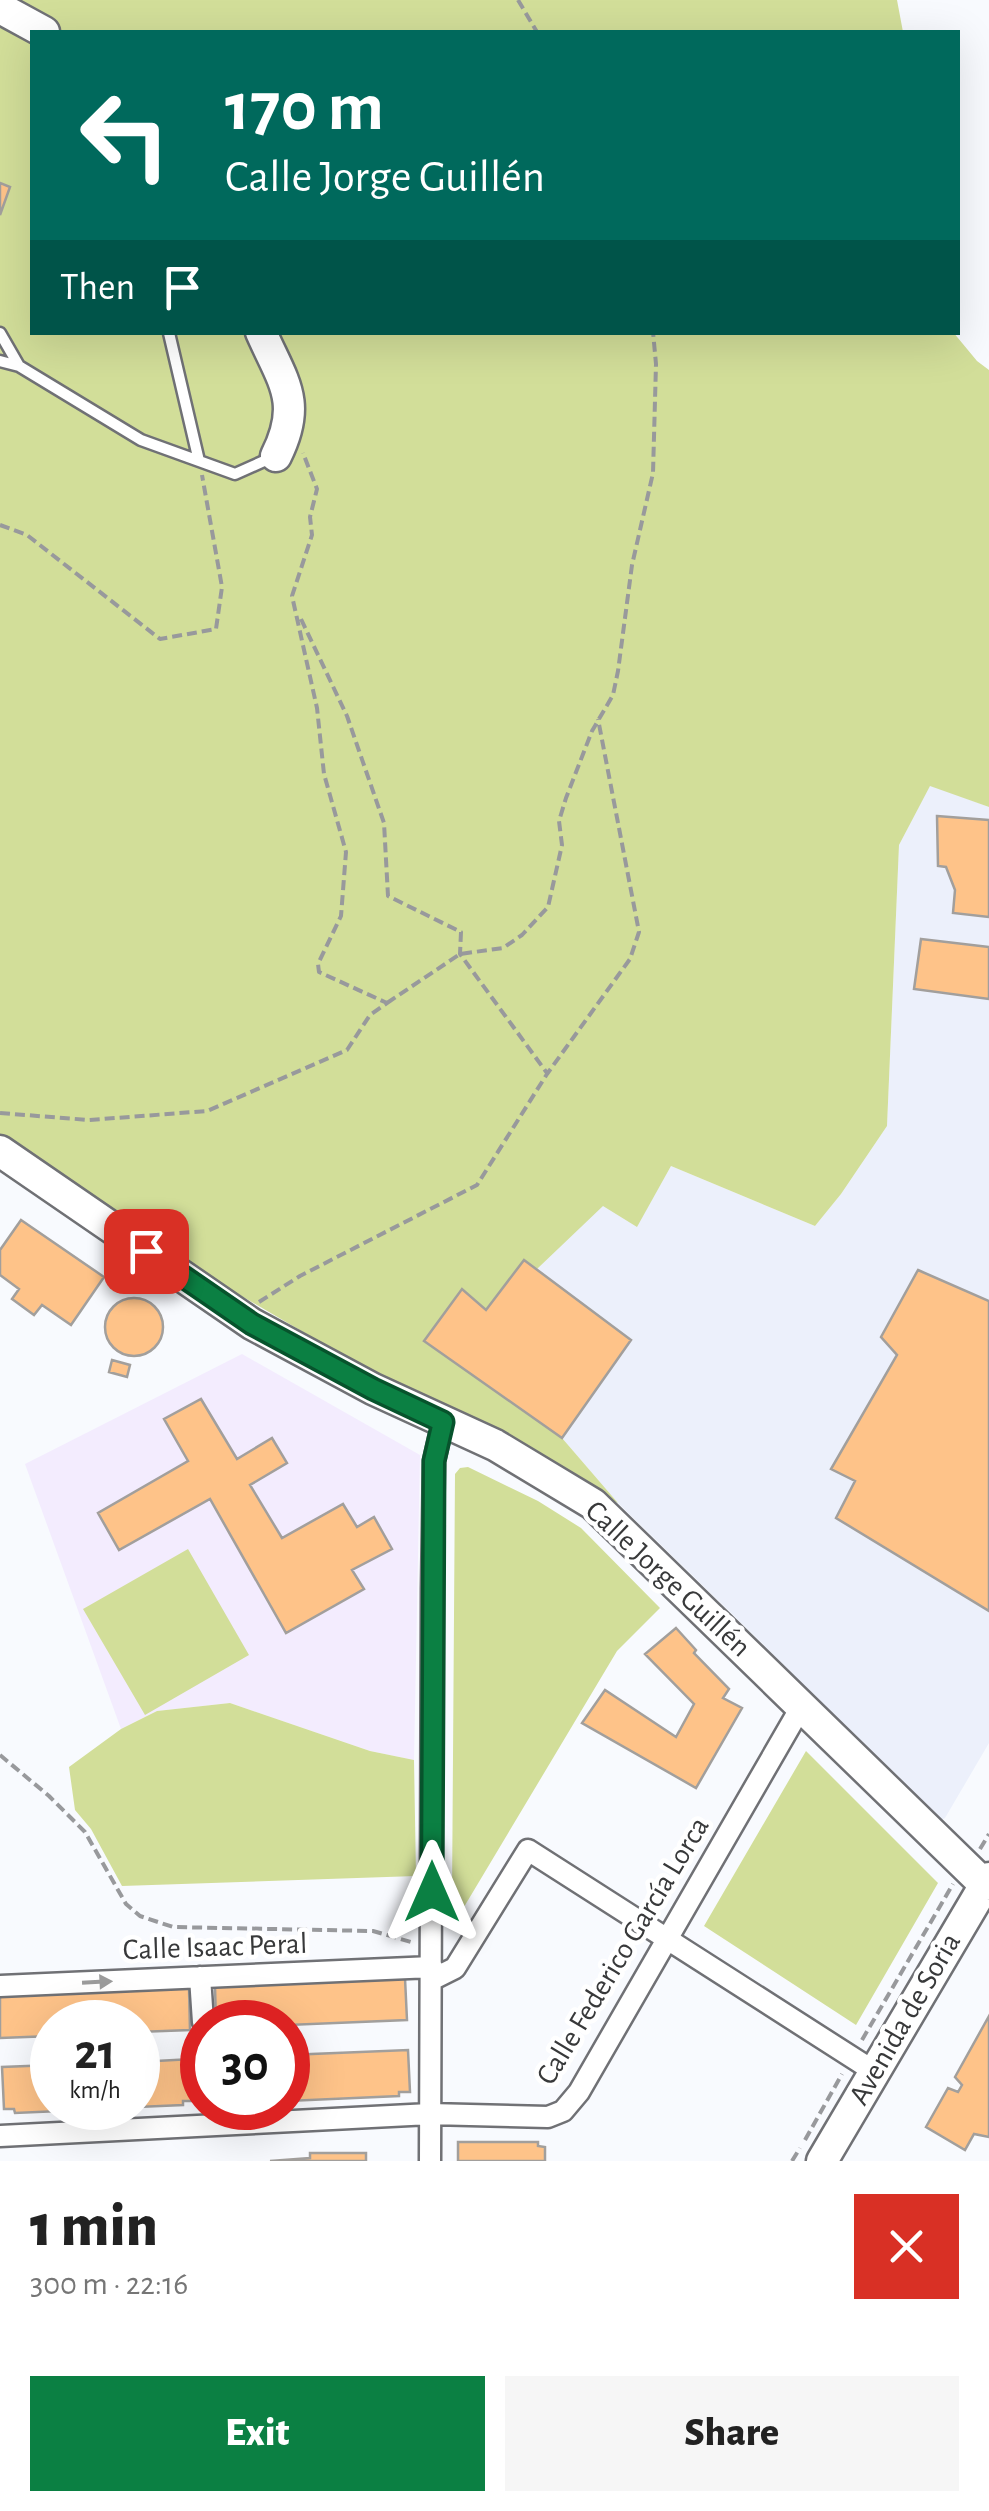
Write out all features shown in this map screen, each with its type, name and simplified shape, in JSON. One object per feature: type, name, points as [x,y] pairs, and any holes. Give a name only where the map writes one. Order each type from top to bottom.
[{"type":"street","points":[[0,8],[40,30]]},
{"type":"street","points":[[262,335],[286,388],[290,426],[276,456]]},
{"type":"street","name":"Calle Jorge Guillén","points":[[0,1151],[238,1314],[373,1389],[495,1445],[593,1504],[977,1874]]},
{"type":"street","points":[[430,2161],[434,1461],[443,1422]]},
{"type":"street","name":"Calle Federico García Lorca","points":[[430,2114],[548,2117],[563,2111],[579,2092],[802,1707]]},
{"type":"street","points":[[433,1966],[455,1968],[528,1850],[860,2062]]},
{"type":"street","name":"Avenida de Soria","points":[[822,2161],[860,2062],[977,1874]]},
{"type":"street","name":"Calle Isaac Peral","points":[[0,1986],[433,1966]]},
{"type":"street","points":[[200,1977],[201,2000]]},
{"type":"street","points":[[310,2116],[430,2114]]},
{"type":"street","points":[[0,2136],[180,2119]]},
{"type":"lane","points":[[0,333],[19,366]]},
{"type":"lane","points":[[170,335],[199,460]]},
{"type":"lane","points":[[0,361],[19,366],[141,440],[235,474],[276,456]]},
{"type":"path","points":[[518,0],[536,30]]},
{"type":"path","points":[[0,1113],[89,1120],[208,1111],[347,1050],[370,1014],[460,954],[504,948],[548,907],[562,845],[559,821],[598,720],[613,694],[632,565],[653,473],[653,335]]},
{"type":"path","points":[[290,426],[317,489],[310,517],[312,535],[292,596],[316,708],[324,774],[346,852],[341,916],[318,964],[320,972],[387,1002]]},
{"type":"path","points":[[0,525],[27,536],[160,638],[216,630],[222,587],[199,460]]},
{"type":"path","points":[[296,610],[348,716],[384,823],[388,896],[462,932],[460,954],[547,1074]]},
{"type":"path","points":[[238,1314],[300,1276],[477,1184],[547,1074],[630,958],[639,932],[598,720]]},
{"type":"path","points":[[0,1755],[84,1832],[126,1904],[140,1916],[174,1928],[374,1931],[433,1966]]},
{"type":"path","points":[[977,1874],[989,1834]]},
{"type":"path","name":"Avenida de Soria","points":[[792,2161],[860,2062],[977,1874]]},
{"type":"shaded area","points":[[930,785],[989,807],[989,1743],[945,1818],[938,1822],[618,1503],[562,1438],[424,1341],[462,1289],[486,1310],[524,1260],[537,1269],[603,1205],[637,1226],[671,1166],[815,1226],[887,1126],[899,845]]},
{"type":"shaded area","points":[[242,1354],[420,1455],[414,1760],[370,1751],[230,1703],[157,1711],[121,1729],[25,1464]]},
{"type":"green space","points":[[0,0],[897,0],[903,30],[30,30],[30,335],[955,335],[989,370],[989,807],[930,786],[899,845],[887,1126],[815,1226],[671,1166],[637,1227],[603,1206],[537,1269],[524,1260],[486,1310],[462,1290],[424,1340],[562,1438],[618,1503],[418,1399],[156,1246],[0,1138]]},
{"type":"green space","points":[[468,1467],[538,1501],[581,1528],[660,1608],[617,1651],[455,1922],[455,1474]]},
{"type":"green space","points":[[188,1549],[249,1655],[145,1715],[83,1609]]},
{"type":"green space","points":[[230,1703],[370,1751],[414,1760],[416,1876],[122,1886],[91,1829],[75,1810],[69,1767],[121,1729],[157,1711]]},
{"type":"green space","points":[[806,1751],[938,1883],[856,2025],[704,1926]]},
{"type":"building","points":[[0,183],[10,187],[0,215]]},
{"type":"building","points":[[937,816],[989,820],[989,917],[953,913],[955,890],[946,867],[938,866]]},
{"type":"building","points":[[921,939],[989,947],[989,999],[914,989]]},
{"type":"building","points":[[21,1220],[104,1277],[71,1325],[42,1305],[34,1315],[12,1299],[19,1289],[0,1275],[0,1250]]},
{"type":"building","points":[[524,1260],[631,1340],[562,1438],[424,1341],[462,1289],[486,1310]]},
{"type":"building","points":[[918,1270],[989,1301],[989,1611],[836,1518],[855,1481],[831,1469],[897,1355],[881,1337]]},
{"type":"building","points":[[134,1298],[154,1307],[163,1327],[154,1347],[134,1356],[114,1347],[105,1327],[114,1307]]},
{"type":"building","points":[[112,1360],[130,1365],[127,1377],[109,1372]]},
{"type":"building","points":[[201,1399],[237,1459],[272,1438],[287,1463],[250,1485],[282,1538],[343,1504],[357,1527],[374,1517],[392,1549],[352,1570],[364,1589],[286,1633],[210,1499],[119,1550],[98,1513],[188,1461],[164,1419]]},
{"type":"building","points":[[676,1628],[729,1689],[723,1698],[742,1708],[696,1788],[582,1723],[605,1690],[676,1737],[694,1704],[645,1654]]},
{"type":"building","points":[[394,1975],[394,1979],[405,1978],[407,2020],[310,2024],[310,2000],[215,2000],[215,1987],[226,1986],[225,1983]]},
{"type":"building","points":[[178,1984],[178,1988],[189,1988],[189,2000],[180,2000],[180,2030],[160,2031],[160,2000],[30,2000],[30,2037],[0,2038],[0,1996]]},
{"type":"building","points":[[989,2016],[989,2137],[974,2134],[965,2150],[926,2127],[948,2088],[958,2092],[962,2085],[955,2077]]},
{"type":"building","points":[[408,2050],[410,2092],[399,2092],[399,2096],[310,2100],[310,2054]]},
{"type":"building","points":[[180,2060],[180,2105],[160,2106],[160,2061]]},
{"type":"building","points":[[30,2066],[30,2112],[4,2109],[2,2067]]},
{"type":"building","points":[[458,2142],[538,2142],[538,2146],[545,2147],[545,2161],[458,2161]]},
{"type":"building","points":[[310,2153],[366,2153],[366,2161],[270,2161],[310,2158]]},
{"type":"route","points":[[146,1251],[252,1324],[443,1422],[434,1461],[432,1892]]}]
